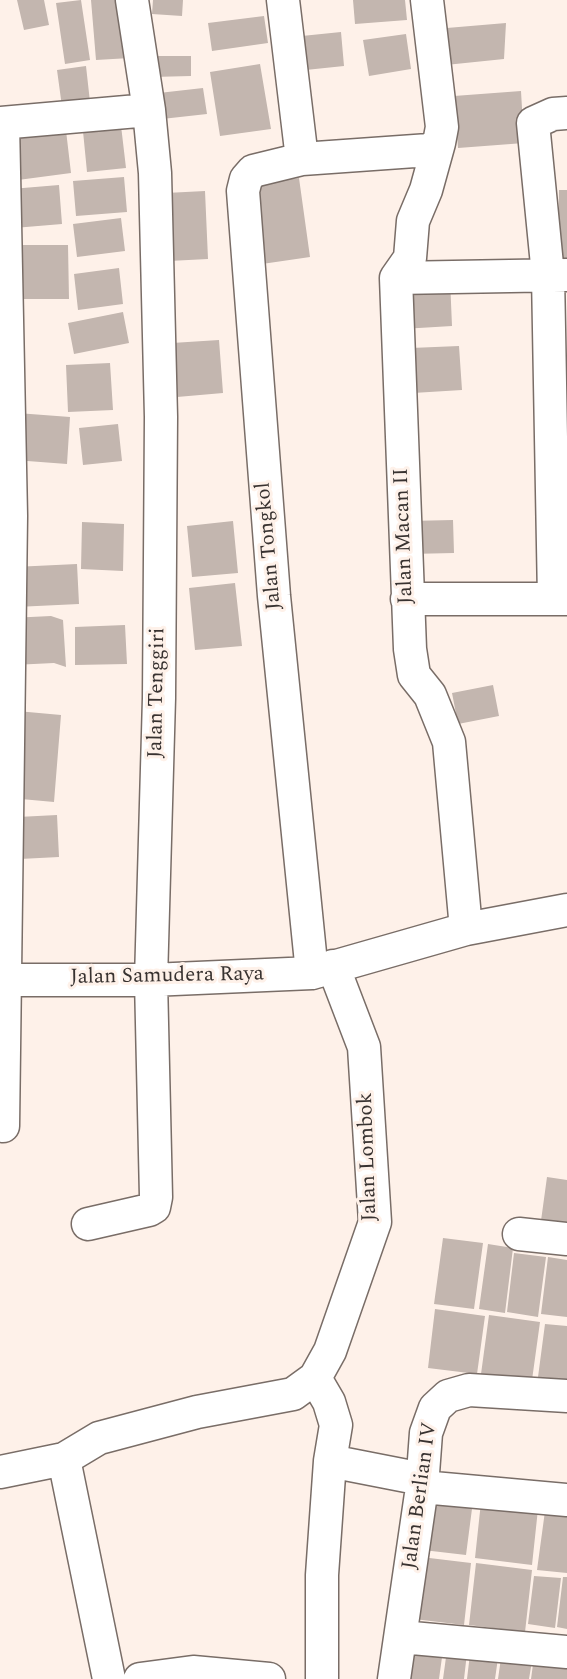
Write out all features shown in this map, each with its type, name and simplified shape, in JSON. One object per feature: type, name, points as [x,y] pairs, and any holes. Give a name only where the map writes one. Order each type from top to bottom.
[{"type":"street","name":"Jalan Tenggiri","points":[[88,1224],[154,1207],[151,980],[159,698],[161,417],[155,173],[149,110],[132,0]]},
{"type":"street","points":[[282,0],[302,159]]},
{"type":"street","name":"Jalan Macan II","points":[[427,0],[442,127],[426,190],[413,221],[410,258],[396,278],[407,599],[414,675],[430,695],[449,742],[466,929]]},
{"type":"street","points":[[3,1126],[11,516],[2,123],[149,110]]},
{"type":"street","points":[[407,599],[560,599],[557,275],[533,123],[553,114],[567,113]]},
{"type":"street","name":"Jalan Tongkol","points":[[323,969],[274,596],[243,191],[246,179],[253,171],[302,159],[429,150],[439,143]]},
{"type":"street","points":[[396,278],[557,275]]},
{"type":"street","points":[[323,969],[466,929],[567,910]]},
{"type":"street","name":"Jalan Samudera Raya","points":[[3,979],[151,980],[323,969]]},
{"type":"street","name":"Jalan Lombok","points":[[315,1378],[330,1351],[375,1222],[364,1047],[323,969]]},
{"type":"street","points":[[519,1234],[567,1239]]},
{"type":"street","points":[[0,1472],[64,1459],[99,1438],[197,1412],[293,1394],[315,1378],[329,1402],[336,1426],[330,1461],[322,1575],[322,1679]]},
{"type":"street","name":"Jalan Berlian IV","points":[[394,1679],[422,1483],[426,1433],[435,1408],[448,1396],[469,1390],[567,1396]]},
{"type":"street","points":[[64,1459],[109,1679]]},
{"type":"street","points":[[330,1461],[422,1483],[567,1500]]},
{"type":"street","points":[[401,1637],[567,1652]]},
{"type":"street","points":[[140,1679],[193,1672],[269,1679]]},
{"type":"building","points":[[17,0],[44,0],[49,25],[24,30]]},
{"type":"building","points":[[81,0],[90,60],[65,64],[56,3]]},
{"type":"building","points":[[91,0],[126,0],[130,58],[96,60]]},
{"type":"building","points":[[153,0],[183,0],[182,16],[152,14]]},
{"type":"building","points":[[353,0],[405,0],[407,20],[355,24]]},
{"type":"building","points":[[264,16],[268,43],[212,51],[208,23]]},
{"type":"building","points":[[506,23],[504,59],[436,66],[435,29]]},
{"type":"building","points":[[341,32],[344,66],[296,71],[292,37]]},
{"type":"building","points":[[406,34],[411,69],[369,76],[363,40]]},
{"type":"building","points":[[152,56],[191,56],[191,76],[152,77]]},
{"type":"building","points":[[260,64],[271,129],[220,136],[210,72]]},
{"type":"building","points":[[86,66],[91,111],[63,114],[57,70]]},
{"type":"building","points":[[203,88],[207,114],[153,120],[150,94]]},
{"type":"building","points":[[521,91],[524,143],[458,148],[454,96]]},
{"type":"building","points":[[120,117],[126,168],[87,172],[82,121]]},
{"type":"building","points":[[65,122],[71,173],[18,180],[11,128]]},
{"type":"building","points":[[124,177],[127,212],[76,216],[73,181]]},
{"type":"building","points":[[299,178],[310,257],[262,264],[251,184]]},
{"type":"building","points":[[59,185],[62,224],[14,228],[11,189]]},
{"type":"building","points":[[559,190],[567,190],[567,265],[558,265]]},
{"type":"building","points":[[205,191],[208,259],[169,261],[166,193]]},
{"type":"building","points":[[121,218],[125,251],[77,257],[73,224]]},
{"type":"building","points":[[18,245],[68,245],[69,299],[19,299]]},
{"type":"building","points":[[119,268],[123,304],[78,310],[74,274]]},
{"type":"building","points":[[450,279],[452,326],[402,329],[399,281]]},
{"type":"building","points":[[123,312],[129,343],[74,354],[68,323]]},
{"type":"building","points":[[219,340],[223,393],[177,397],[172,343]]},
{"type":"building","points":[[459,346],[462,390],[413,393],[411,348]]},
{"type":"building","points":[[110,363],[113,410],[68,412],[66,365]]},
{"type":"building","points":[[17,413],[70,417],[67,464],[14,460]]},
{"type":"building","points":[[118,424],[122,461],[83,465],[79,428]]},
{"type":"building","points":[[453,520],[454,553],[410,554],[409,521]]},
{"type":"building","points":[[233,521],[238,573],[192,577],[187,526]]},
{"type":"building","points":[[82,522],[124,524],[123,571],[81,569]]},
{"type":"building","points":[[77,564],[79,604],[16,607],[14,567]]},
{"type":"building","points":[[235,583],[242,646],[195,650],[189,588]]},
{"type":"building","points":[[51,616],[63,620],[66,667],[54,663],[13,665],[10,618]]},
{"type":"building","points":[[125,625],[127,664],[75,665],[75,627]]},
{"type":"building","points":[[493,685],[499,716],[458,724],[452,693]]},
{"type":"building","points":[[17,711],[61,715],[54,802],[10,798]]},
{"type":"building","points":[[57,815],[59,857],[20,859],[18,817]]},
{"type":"building","points":[[547,1177],[567,1180],[567,1226],[540,1228]]},
{"type":"building","points":[[443,1238],[483,1243],[474,1309],[434,1304]]},
{"type":"building","points":[[488,1244],[513,1248],[505,1313],[479,1309]]},
{"type":"building","points":[[514,1253],[546,1257],[538,1317],[507,1312]]},
{"type":"building","points":[[548,1257],[567,1260],[567,1317],[541,1314]]},
{"type":"building","points":[[435,1309],[485,1316],[477,1374],[428,1368]]},
{"type":"building","points":[[489,1315],[540,1322],[532,1380],[481,1374]]},
{"type":"building","points":[[545,1324],[567,1326],[567,1381],[538,1377]]},
{"type":"building","points":[[429,1496],[473,1501],[466,1555],[423,1550]]},
{"type":"building","points":[[481,1502],[538,1509],[532,1565],[475,1558]]},
{"type":"building","points":[[545,1511],[567,1514],[567,1573],[537,1570]]},
{"type":"building","points":[[421,1557],[471,1563],[464,1625],[414,1619]]},
{"type":"building","points":[[476,1563],[532,1570],[525,1632],[469,1625]]},
{"type":"building","points":[[534,1576],[561,1578],[555,1628],[528,1624]]},
{"type":"building","points":[[563,1577],[567,1577],[567,1629],[557,1627]]},
{"type":"building","points":[[409,1646],[443,1650],[439,1679],[405,1679]]},
{"type":"building","points":[[447,1650],[467,1653],[464,1679],[443,1679]]},
{"type":"building","points":[[470,1654],[498,1658],[495,1679],[467,1679]]},
{"type":"building","points":[[534,1657],[567,1661],[567,1679],[531,1679]]},
{"type":"building","points":[[501,1658],[532,1661],[529,1679],[498,1679]]}]
